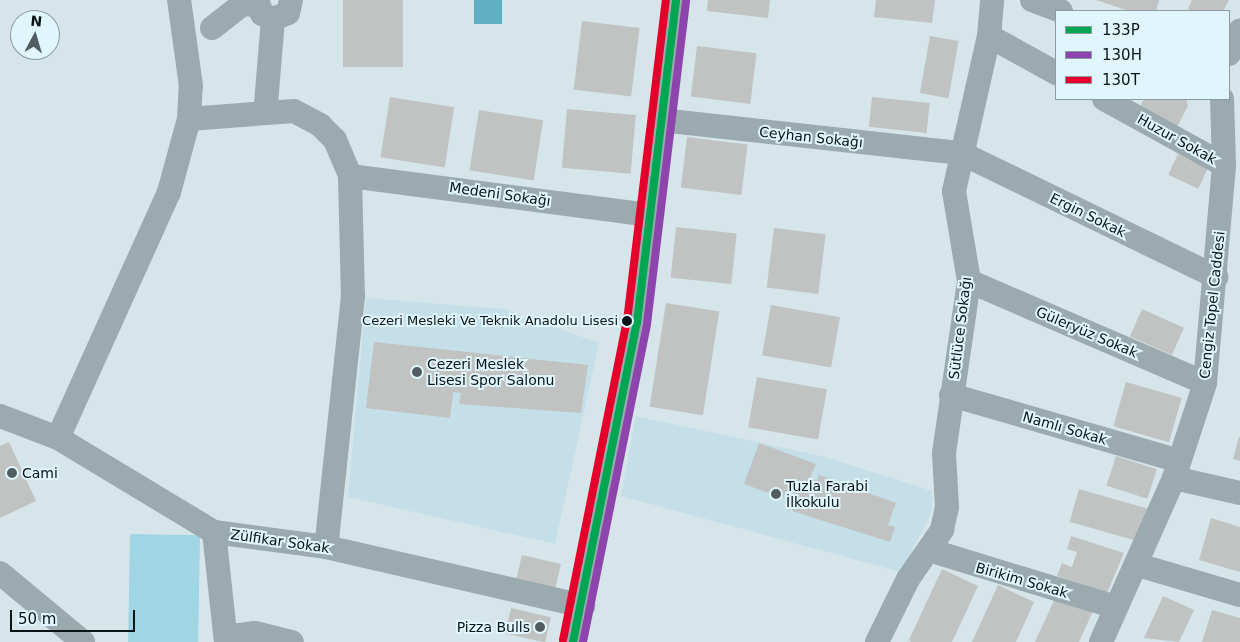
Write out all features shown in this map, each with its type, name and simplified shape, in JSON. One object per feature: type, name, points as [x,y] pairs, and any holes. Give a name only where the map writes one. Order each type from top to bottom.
[{"type":"street","points":[[58,438],[169,192],[196,112],[179,0]]},
{"type":"street","points":[[219,0],[228,5],[256,6],[288,13],[291,0]]},
{"type":"street","points":[[573,642],[583,606],[637,323],[676,0]]},
{"type":"street","name":"Sütlüce Sokağı","points":[[877,642],[942,530],[947,507],[944,453],[969,281],[954,191],[960,153],[989,36],[992,0]]},
{"type":"street","points":[[1032,0],[1058,10]]},
{"type":"street","points":[[256,6],[266,108]]},
{"type":"street","points":[[212,28],[256,6]]},
{"type":"street","points":[[1230,52],[1240,30]]},
{"type":"street","points":[[989,36],[1055,71]]},
{"type":"street","name":"Huzur Sokak","points":[[1106,100],[1224,165]]},
{"type":"street","name":"Cengiz Topel Caddesi","points":[[1101,642],[1116,607],[1138,565],[1176,470],[1205,383],[1216,277],[1224,165],[1222,100]]},
{"type":"street","points":[[196,112],[266,108],[294,111],[320,125],[335,140],[350,176],[353,296],[326,547]]},
{"type":"street","name":"Ceyhan Sokağı","points":[[661,120],[960,153]]},
{"type":"street","name":"Ergin Sokak","points":[[960,153],[1216,277]]},
{"type":"street","name":"Medeni Sokağı","points":[[350,176],[377,176],[650,215]]},
{"type":"street","name":"Güleryüz Sokak","points":[[969,281],[1205,383]]},
{"type":"street","name":"Namlı Sokak","points":[[951,395],[1240,493]]},
{"type":"street","name":"Zülfikar Sokak","points":[[0,416],[58,438],[214,532],[326,547],[583,606]]},
{"type":"street","points":[[214,532],[226,640],[255,634],[292,642]]},
{"type":"street","name":"Birikim Sokak","points":[[929,550],[1116,607]]},
{"type":"street","points":[[1138,565],[1240,595]]},
{"type":"street","points":[[2,581],[83,642]]},
{"type":"shaded area","points":[[474,0],[502,0],[502,24],[474,24]]},
{"type":"shaded area","points":[[366,298],[504,309],[599,343],[555,544],[348,497]]},
{"type":"shaded area","name":"Tuzla Farabi İlkokulu","points":[[636,416],[825,457],[932,491],[932,511],[901,572],[621,496]]},
{"type":"shaded area","points":[[130,534],[200,535],[198,642],[128,642]]},
{"type":"building","points":[[343,0],[403,0],[403,67],[343,67]]},
{"type":"building","points":[[708,0],[770,0],[768,18],[707,11]]},
{"type":"building","points":[[876,0],[935,0],[932,23],[874,17]]},
{"type":"building","points":[[1096,0],[1159,0],[1156,10],[1126,10]]},
{"type":"building","points":[[1192,0],[1229,0],[1224,10],[1188,9]]},
{"type":"building","points":[[582,21],[640,28],[631,97],[574,89]]},
{"type":"building","points":[[930,36],[959,41],[948,98],[920,93]]},
{"type":"building","points":[[697,46],[757,53],[750,104],[691,97]]},
{"type":"building","points":[[390,97],[454,107],[445,167],[380,157]]},
{"type":"building","points":[[872,97],[930,103],[927,133],[869,127]]},
{"type":"building","points":[[1144,100],[1186,100],[1188,106],[1177,127],[1139,109]]},
{"type":"building","points":[[567,109],[636,115],[631,174],[562,168]]},
{"type":"building","points":[[479,110],[543,120],[534,180],[469,170]]},
{"type":"building","points":[[687,137],[748,144],[741,195],[681,188]]},
{"type":"building","points":[[1178,154],[1208,168],[1198,189],[1168,175]]},
{"type":"building","points":[[676,227],[737,233],[731,284],[671,278]]},
{"type":"building","points":[[774,228],[826,234],[818,294],[767,288]]},
{"type":"building","points":[[666,303],[719,311],[703,415],[650,407]]},
{"type":"building","points":[[771,305],[840,317],[831,367],[762,355]]},
{"type":"building","points":[[1142,309],[1184,328],[1172,355],[1130,336]]},
{"type":"building","points":[[374,342],[588,365],[581,413],[459,404],[461,393],[453,392],[450,418],[366,408]]},
{"type":"building","points":[[757,377],[827,389],[818,440],[748,427]]},
{"type":"building","points":[[1126,382],[1182,398],[1169,442],[1113,426]]},
{"type":"building","points":[[1240,437],[1240,461],[1233,459]]},
{"type":"building","name":"Cami","points":[[9,442],[36,501],[0,518],[0,446]]},
{"type":"building","points":[[759,443],[816,464],[810,478],[817,481],[819,475],[896,503],[888,525],[895,527],[890,542],[792,511],[797,495],[786,491],[783,498],[744,484]]},
{"type":"building","points":[[1116,456],[1157,469],[1147,499],[1106,485]]},
{"type":"building","points":[[1079,489],[1147,509],[1138,541],[1070,522]]},
{"type":"building","points":[[1211,518],[1240,527],[1240,572],[1199,560]]},
{"type":"building","points":[[1071,536],[1124,553],[1107,593],[1057,576],[1062,563],[1072,567],[1077,552],[1067,549]]},
{"type":"building","points":[[522,555],[561,564],[555,590],[516,581]]},
{"type":"building","points":[[942,569],[978,586],[952,642],[912,642],[909,640]]},
{"type":"building","points":[[998,585],[1034,602],[1016,642],[972,642]]},
{"type":"building","points":[[1057,594],[1093,611],[1079,642],[1035,642]]},
{"type":"building","points":[[1163,596],[1194,610],[1179,642],[1144,638]]},
{"type":"building","points":[[511,608],[551,617],[545,642],[505,633]]},
{"type":"building","points":[[1212,610],[1240,618],[1240,642],[1202,642]]},
{"type":"transit line","name":"130T","points":[[563,640],[627,321],[666,0]]},
{"type":"transit line","name":"133P","points":[[573,642],[637,323],[676,0]]},
{"type":"transit line","name":"130H","points":[[583,642],[647,324],[686,1]]},
{"type":"place","name":"Cezeri Mesleki Ve Teknik Anadolu Lisesi","points":[[627,321]]},
{"type":"place","name":"Cezeri Meslek Lisesi Spor Salonu","points":[[417,372]]},
{"type":"place","name":"Cami","points":[[12,473]]},
{"type":"place","name":"Tuzla Farabi İlkokulu","points":[[776,494]]},
{"type":"place","name":"Pizza Bulls","points":[[540,627]]}]
